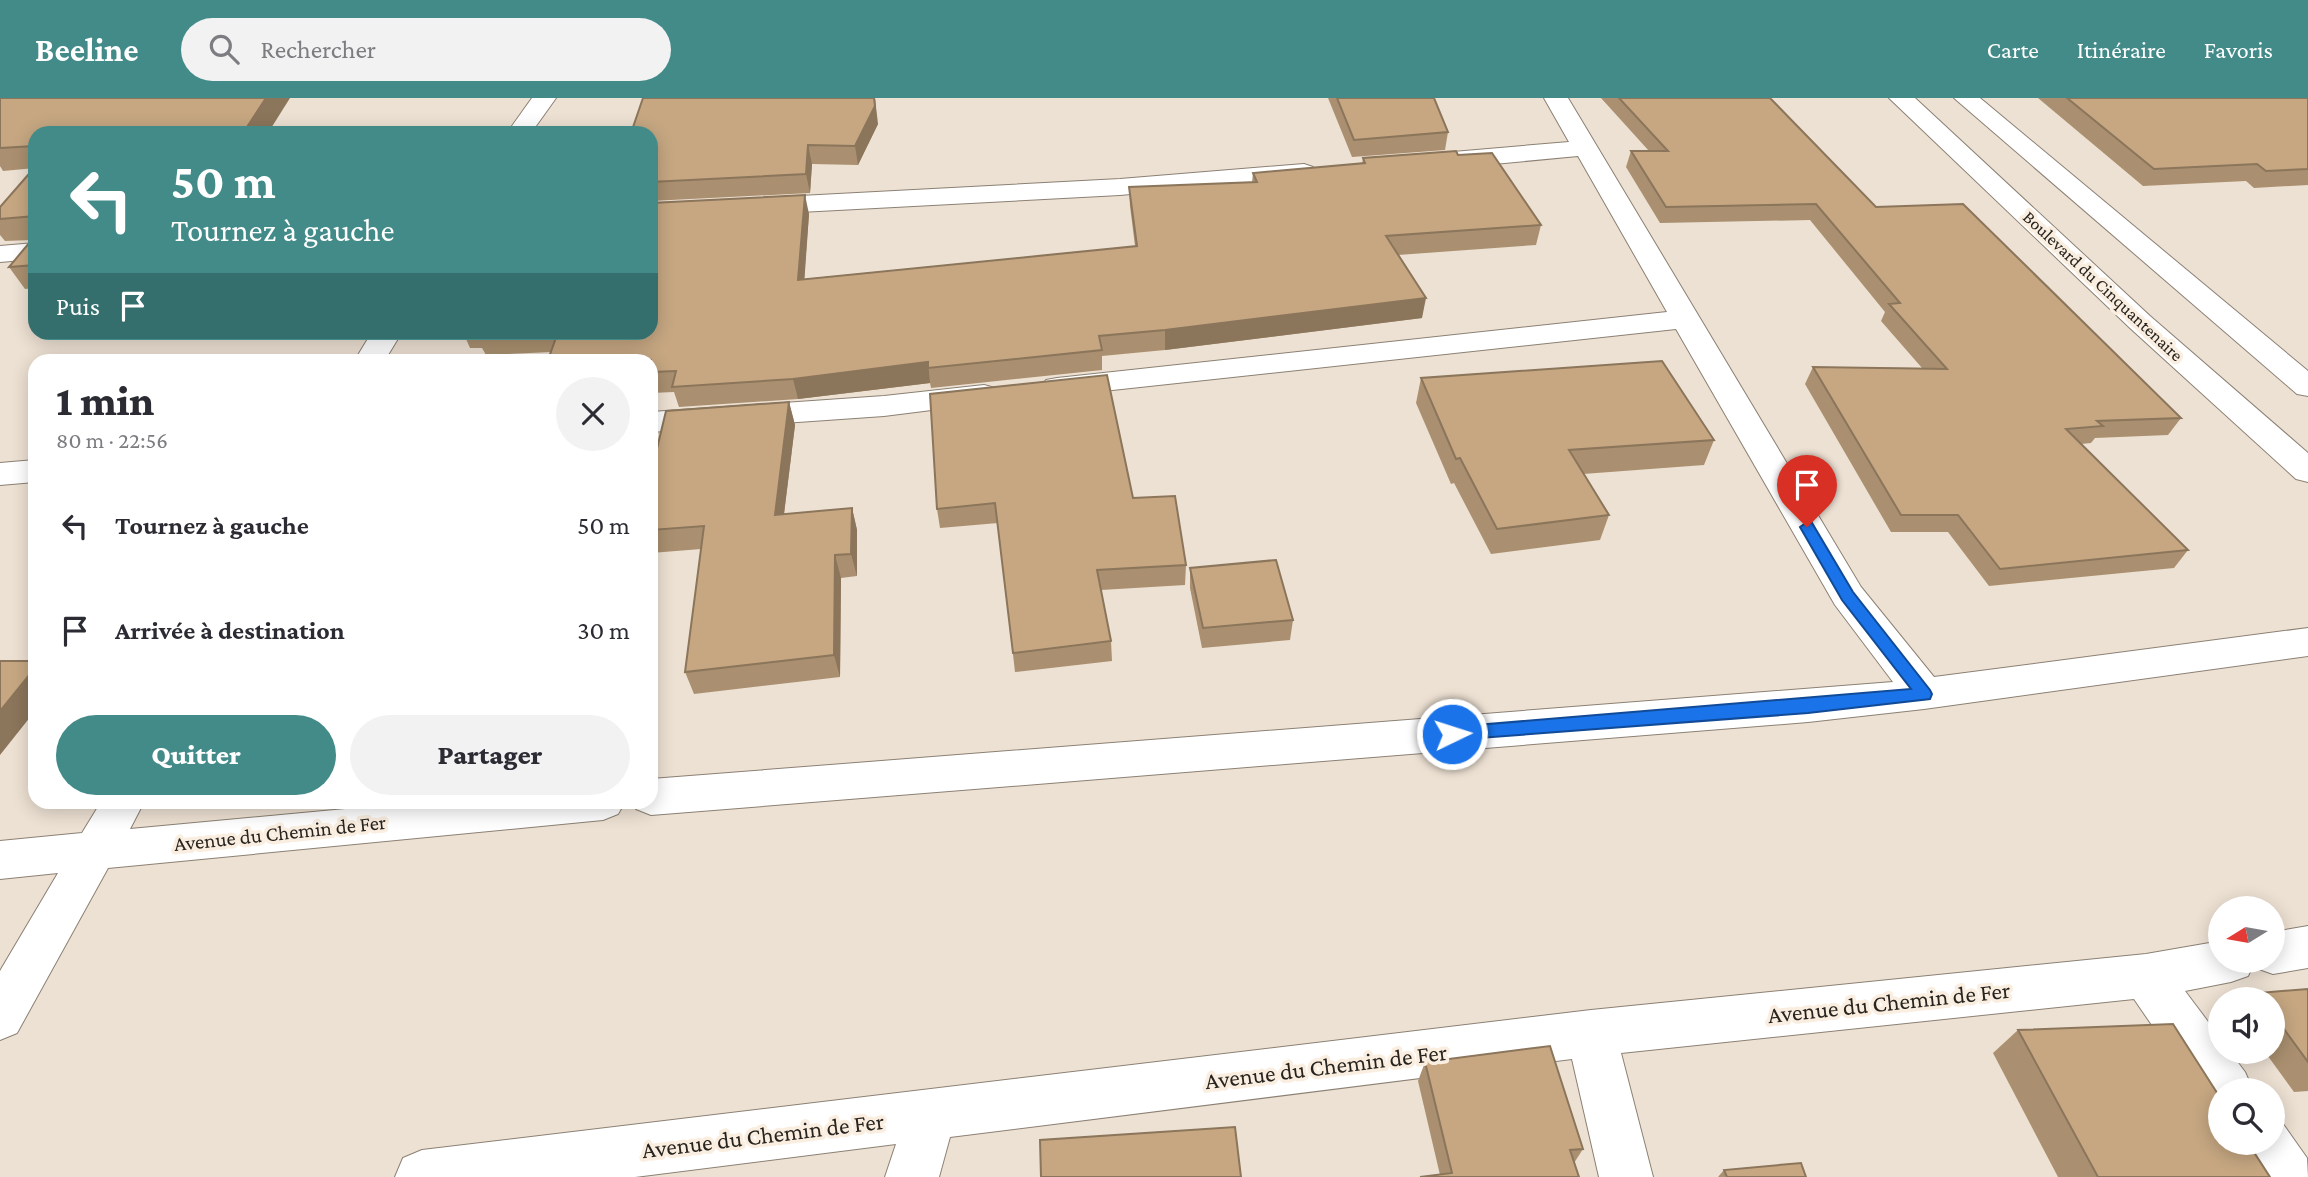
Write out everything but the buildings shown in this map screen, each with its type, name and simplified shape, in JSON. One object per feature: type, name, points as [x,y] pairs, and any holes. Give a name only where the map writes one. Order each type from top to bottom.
[{"type":"street","points":[[524,126],[544,98]]},
{"type":"street","points":[[1556,98],[1848,596],[1924,694]]},
{"type":"street","name":"Boulevard du Cinquantenaire","points":[[1901,98],[2140,322],[2308,471]]},
{"type":"street","points":[[1966,98],[2308,387]]},
{"type":"street","points":[[1421,162],[1586,148]]},
{"type":"street","points":[[658,212],[1120,187],[1325,170]]},
{"type":"street","points":[[0,254],[28,252]]},
{"type":"street","points":[[658,422],[884,406],[1685,319]]},
{"type":"street","points":[[0,474],[28,472]]},
{"type":"street","points":[[658,796],[1808,706],[1924,694],[2308,642]]},
{"type":"street","points":[[0,1017],[119,809]]},
{"type":"street","name":"Avenue du Chemin de Fer","points":[[0,860],[531,809]]},
{"type":"street","points":[[2286,951],[2308,947]]},
{"type":"street","name":"Avenue du Chemin de Fer","points":[[422,1177],[1591,1033],[2146,976],[2208,965]]},
{"type":"street","points":[[2146,976],[2218,1078]]},
{"type":"street","points":[[1591,1033],[1626,1177]]},
{"type":"street","points":[[912,1177],[931,1115]]},
{"type":"street","points":[[2272,1155],[2288,1177]]},
{"type":"route","points":[[1452,734],[1808,706],[1924,694],[1848,596],[1807,527]]}]
